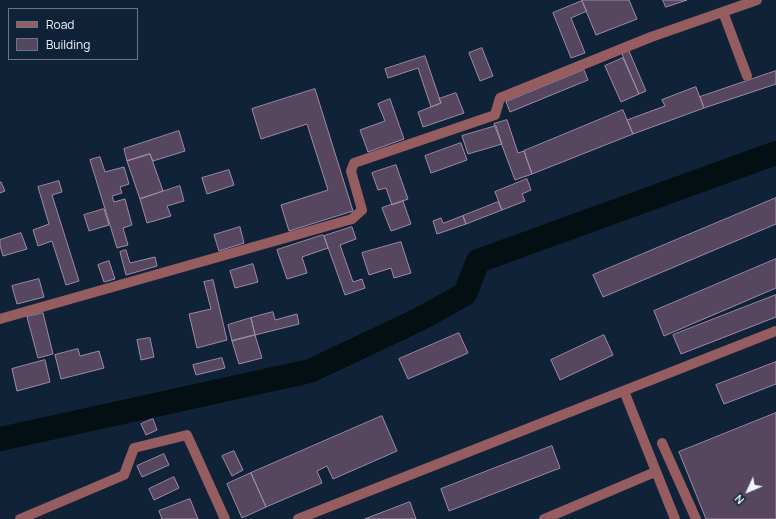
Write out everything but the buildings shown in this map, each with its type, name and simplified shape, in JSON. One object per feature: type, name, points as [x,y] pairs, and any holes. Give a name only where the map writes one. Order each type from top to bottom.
[{"type":"street","points":[[0,318],[352,219],[362,210],[351,171],[354,163],[495,115],[500,98],[651,37],[757,0]]},
{"type":"street","points":[[723,12],[747,76]]},
{"type":"street","points":[[298,519],[776,331]]},
{"type":"street","points":[[624,391],[675,519]]},
{"type":"street","points":[[20,519],[124,475],[134,448],[187,435],[225,519]]},
{"type":"street","points":[[662,443],[696,519]]},
{"type":"street","points":[[544,519],[655,472]]},
{"type":"waterway","points":[[0,439],[310,371],[418,320],[465,294],[478,261],[776,153]]}]
